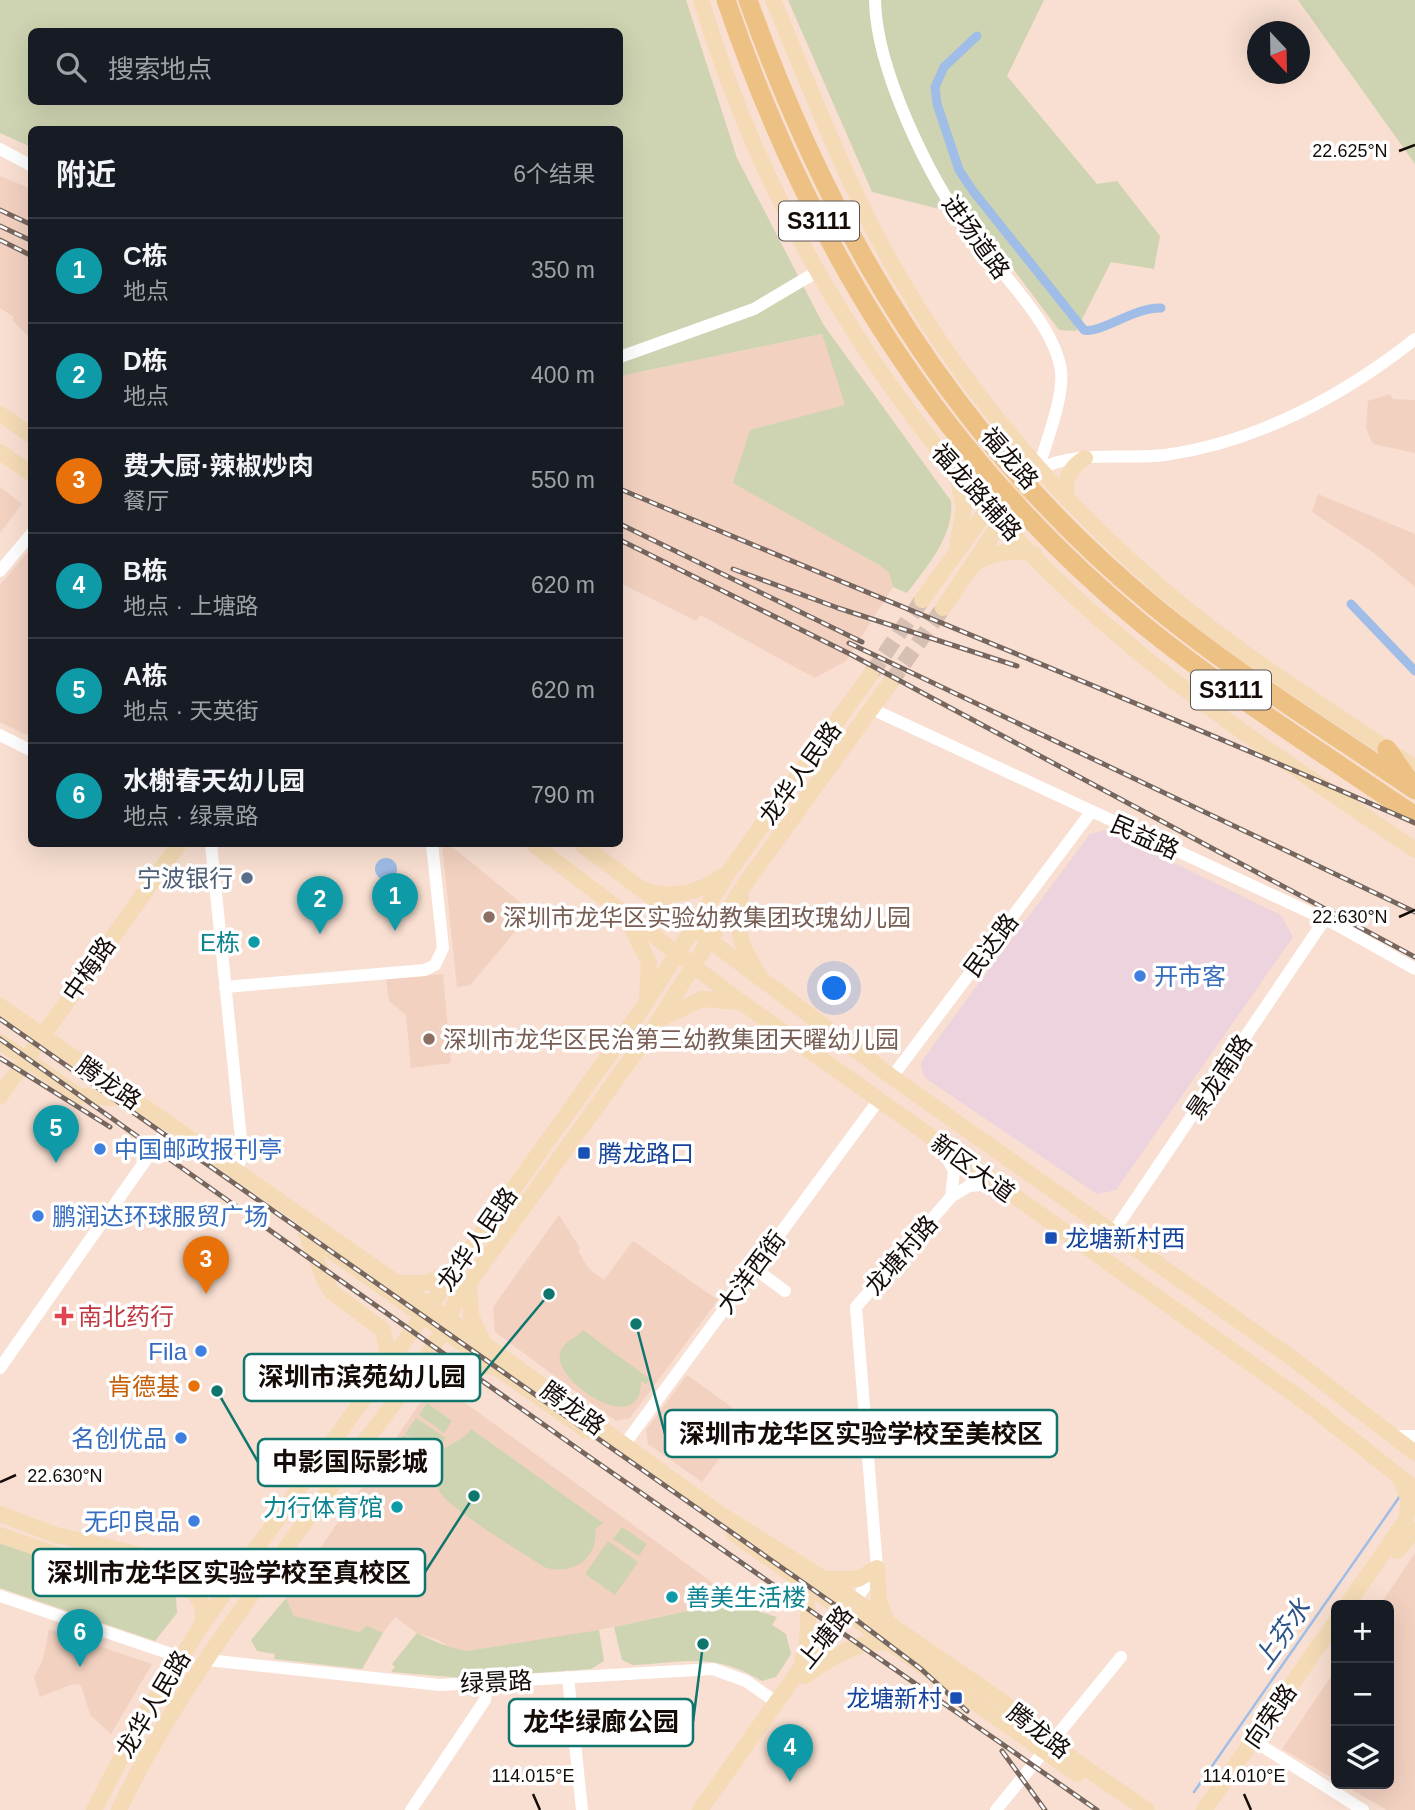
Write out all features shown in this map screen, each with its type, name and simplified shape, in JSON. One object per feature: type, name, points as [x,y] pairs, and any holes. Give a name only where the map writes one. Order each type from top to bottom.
[{"type":"highway","name":"福龙路","points":[[726,0],[774,124],[830,242],[887,341],[948,424],[1059,548],[1139,620],[1194,664],[1415,816]]},
{"type":"highway","name":"福龙路","points":[[748,0],[786,101],[847,232],[905,330],[964,411],[1074,534],[1125,582],[1189,634],[1415,790]]},
{"type":"highway","points":[[1387,748],[1415,790]]},
{"type":"main road","name":"福龙路辅路","points":[[701,0],[762,163],[813,275],[873,362],[954,468],[994,515],[1090,610],[1153,663],[1415,850]]},
{"type":"main road","points":[[773,0],[835,149],[888,256],[960,367],[1038,470],[1191,612],[1415,768]]},
{"type":"main road","points":[[0,414],[28,433]]},
{"type":"main road","points":[[0,452],[28,471]]},
{"type":"main road","points":[[1067,499],[1065,487],[1068,474],[1085,458]]},
{"type":"main road","points":[[954,468],[963,493],[964,508],[955,551]]},
{"type":"main road","points":[[922,600],[955,551],[1038,470]]},
{"type":"main road","points":[[943,608],[970,569],[994,515]]},
{"type":"main road","points":[[970,569],[979,561],[1000,553],[1034,554]]},
{"type":"main road","name":"龙华人民路","points":[[94,1810],[136,1729],[201,1626],[642,1009],[730,870],[871,674]]},
{"type":"main road","name":"龙华人民路","points":[[119,1810],[208,1660],[446,1326],[455,1302],[657,1023],[746,884],[890,683]]},
{"type":"main road","name":"中梅路","points":[[35,1037],[164,847]]},
{"type":"main road","name":"中梅路","points":[[0,1077],[21,1056],[177,847]]},
{"type":"main road","name":"新区大道","points":[[537,847],[878,1101],[1305,1402],[1415,1489]]},
{"type":"main road","name":"新区大道","points":[[585,847],[892,1077],[1293,1359],[1415,1453]]},
{"type":"main road","points":[[636,886],[662,894],[692,892],[708,886],[730,870]]},
{"type":"main road","points":[[746,884],[738,909],[740,936],[750,960],[770,986]]},
{"type":"main road","points":[[619,909],[643,944],[649,963],[651,982],[642,1009]]},
{"type":"main road","points":[[657,1023],[673,1011],[702,999],[726,998],[746,1005]]},
{"type":"main road","name":"腾龙路","points":[[0,1006],[35,1037],[113,1093],[235,1171],[394,1281],[426,1311]]},
{"type":"main road","name":"腾龙路","points":[[0,1018],[35,1037]]},
{"type":"main road","points":[[0,1042],[79,1096],[113,1093]]},
{"type":"main road","name":"中梅路","points":[[0,1096],[21,1056]]},
{"type":"main road","name":"腾龙路","points":[[113,1093],[164,1134],[306,1233],[426,1311],[495,1367],[799,1580],[849,1608],[887,1622],[1003,1702],[1049,1747],[1128,1810]]},
{"type":"main road","points":[[306,1233],[328,1287],[338,1298],[376,1323],[385,1335],[386,1355],[373,1385]]},
{"type":"main road","points":[[394,1281],[416,1286],[455,1269]]},
{"type":"main road","points":[[469,1283],[471,1316],[487,1346]]},
{"type":"main road","name":"腾龙路","points":[[446,1326],[487,1346],[720,1514],[824,1579],[849,1608],[890,1643],[1147,1810]]},
{"type":"main road","points":[[397,1396],[419,1378],[442,1369],[477,1365],[495,1367]]},
{"type":"main road","points":[[1351,1600],[1409,1512],[1408,1491],[1398,1475]]},
{"type":"main road","points":[[0,1514],[57,1535],[201,1569],[232,1566],[250,1555]]},
{"type":"main road","points":[[1363,1600],[1415,1530]]},
{"type":"main road","points":[[0,1535],[69,1559],[184,1586],[200,1600],[203,1611],[201,1626]]},
{"type":"main road","points":[[824,1579],[858,1579],[877,1567],[879,1600],[887,1622]]},
{"type":"main road","points":[[799,1580],[808,1606],[802,1673]]},
{"type":"main road","name":"上塘路","points":[[712,1810],[802,1673],[849,1608]]},
{"type":"main road","name":"向荣路","points":[[1204,1810],[1331,1628]]},
{"type":"main road","points":[[802,1673],[864,1644],[890,1643]]},
{"type":"main road","name":"向荣路","points":[[1217,1810],[1331,1646]]},
{"type":"main road","name":"上塘路","points":[[700,1810],[776,1702],[802,1673]]},
{"type":"street","name":"进场道路","points":[[875,0],[881,42],[920,153],[959,218],[1044,328],[1057,357],[1061,385],[1038,470]]},
{"type":"street","points":[[0,149],[28,164]]},
{"type":"street","points":[[623,356],[743,314],[813,275]]},
{"type":"street","points":[[1038,470],[1060,460],[1166,455],[1227,442],[1290,418],[1349,385],[1415,338]]},
{"type":"street","points":[[0,571],[28,538]]},
{"type":"street","name":"民益路","points":[[872,709],[1325,919],[1415,970]]},
{"type":"street","points":[[0,735],[28,749]]},
{"type":"street","name":"民达路","points":[[892,1077],[1091,812]]},
{"type":"street","points":[[211,847],[242,1149],[241,1160],[235,1171]]},
{"type":"street","points":[[225,987],[425,970],[435,965],[443,948],[432,847]]},
{"type":"street","name":"景龙南路","points":[[1112,1234],[1325,919]]},
{"type":"street","name":"大洋西街","points":[[624,1445],[878,1101]]},
{"type":"street","points":[[0,1368],[143,1168],[164,1134]]},
{"type":"street","name":"龙塘村路","points":[[939,1144],[953,1165],[951,1197]]},
{"type":"street","points":[[0,1380],[121,1213],[143,1168]]},
{"type":"street","name":"龙塘村路","points":[[877,1567],[856,1307],[951,1197],[969,1186],[995,1184]]},
{"type":"street","points":[[754,1268],[785,1291]]},
{"type":"street","points":[[1394,1436],[1415,1436]]},
{"type":"street","points":[[849,1608],[877,1567]]},
{"type":"street","points":[[0,1596],[180,1657]]},
{"type":"street","points":[[996,1810],[1121,1657]]},
{"type":"street","name":"绿景路","points":[[208,1660],[417,1684],[487,1684],[713,1669],[738,1677],[776,1702]]},
{"type":"street","points":[[568,1677],[582,1810]]},
{"type":"street","points":[[411,1810],[485,1700],[487,1684]]},
{"type":"street","points":[[1262,1746],[1363,1810]]},
{"type":"shaded area","points":[[0,176],[28,188],[28,336],[12,320],[14,317],[0,308]]},
{"type":"shaded area","points":[[823,334],[846,405],[750,430],[889,573],[893,587],[846,661],[815,678],[700,615],[696,621],[623,584],[623,375]]},
{"type":"shaded area","points":[[1390,394],[1393,399],[1415,400],[1415,453],[1373,444],[1366,428],[1368,401]]},
{"type":"shaded area","points":[[0,487],[22,504],[0,533]]},
{"type":"shaded area","points":[[1318,494],[1415,534],[1415,587],[1374,553],[1312,512]]},
{"type":"shaded area","points":[[28,552],[28,736],[0,722],[0,585]]},
{"type":"shaded area","points":[[1106,830],[1281,915],[1293,937],[1116,1190],[1097,1194],[925,1078],[921,1067],[922,1061],[1090,834]]},
{"type":"shaded area","name":"深圳市龙华区实验幼教集团玫瑰幼儿园","points":[[442,847],[452,847],[532,912],[470,985],[457,987]]},
{"type":"shaded area","name":"深圳市龙华区民治第三幼教集团天曜幼儿园","points":[[443,974],[451,1063],[411,1068],[406,1015],[389,1001],[386,979]]},
{"type":"shaded area","points":[[559,1215],[580,1248],[578,1250],[588,1268],[604,1280],[633,1241],[718,1300],[630,1418],[616,1421],[495,1332],[493,1307]]},
{"type":"shaded area","points":[[687,1375],[733,1408],[737,1435],[702,1482],[648,1444],[646,1430]]},
{"type":"shaded area","points":[[450,1392],[720,1588],[710,1606],[562,1638],[467,1651],[453,1649],[436,1639],[417,1633],[395,1617],[383,1633],[367,1626],[359,1632],[294,1616],[286,1598],[420,1403]]},
{"type":"shaded area","points":[[1415,1553],[1415,1810],[1387,1810],[1351,1789],[1394,1789],[1394,1600],[1383,1600]]},
{"type":"shaded area","points":[[49,1629],[152,1664],[111,1734],[90,1715],[81,1685],[73,1684],[40,1697],[34,1677],[43,1659]]},
{"type":"shaded area","points":[[1331,1676],[1331,1777],[1282,1749]]},
{"type":"green space","points":[[0,0],[686,0],[737,158],[823,324],[951,501],[951,514],[944,538],[907,593],[893,587],[889,573],[881,566],[733,483],[750,430],[845,405],[822,334],[623,375],[623,126],[28,126],[28,146],[0,133]]},
{"type":"green space","points":[[788,0],[1044,0],[1007,76],[1097,184],[1117,181],[1160,236],[1154,269],[1111,262],[1076,331],[1059,330],[975,218],[872,192]]},
{"type":"green space","points":[[1298,0],[1415,0],[1415,164]]},
{"type":"green space","points":[[583,1330],[650,1379],[646,1384],[641,1381],[637,1398],[628,1406],[614,1406],[598,1400],[569,1378],[561,1365],[562,1349]]},
{"type":"green space","points":[[427,1403],[452,1421],[444,1433],[419,1415]]},
{"type":"green space","points":[[416,1418],[446,1438],[435,1455],[405,1434]]},
{"type":"green space","points":[[471,1429],[603,1523],[595,1530],[592,1550],[581,1563],[564,1569],[544,1567],[475,1522],[442,1495],[435,1478],[436,1460],[443,1450],[463,1438]]},
{"type":"green space","points":[[404,1435],[434,1456],[422,1472],[392,1451]]},
{"type":"green space","points":[[622,1527],[647,1544],[639,1556],[613,1539]]},
{"type":"green space","points":[[0,1538],[41,1557],[176,1596],[177,1613],[155,1641],[0,1588]]},
{"type":"green space","points":[[608,1541],[638,1562],[615,1595],[585,1574]]},
{"type":"green space","points":[[720,1588],[748,1602],[760,1612],[777,1617],[772,1625],[786,1634],[791,1654],[776,1677],[762,1681],[745,1672],[714,1662],[684,1661],[633,1665],[622,1660],[614,1627],[710,1606]]},
{"type":"green space","points":[[286,1598],[294,1616],[359,1632],[367,1626],[383,1633],[362,1669],[274,1659],[275,1654],[257,1651],[251,1640]]},
{"type":"green space","points":[[599,1630],[604,1661],[591,1669],[464,1678],[391,1672],[395,1667],[392,1664],[417,1633],[441,1644],[467,1651]]},
{"type":"water","points":[[382,858],[390,858],[397,865],[397,873],[390,880],[382,880],[375,873],[375,865]]},
{"type":"waterway","points":[[977,36],[944,67],[935,87],[937,104],[959,170],[973,191],[1084,330],[1099,328],[1140,312],[1161,308]]},
{"type":"waterway","points":[[1351,604],[1415,671]]},
{"type":"waterway","name":"上芬水","points":[[1194,1792],[1400,1496]]},
{"type":"tunnel","points":[[871,674],[922,600]]},
{"type":"tunnel","points":[[890,683],[943,608]]},
{"type":"railway","points":[[0,210],[28,223]]},
{"type":"railway","points":[[0,226],[28,239]]},
{"type":"railway","points":[[0,240],[28,254]]},
{"type":"railway","points":[[623,490],[1415,823]]},
{"type":"railway","points":[[623,525],[862,642]]},
{"type":"railway","points":[[623,541],[850,654],[1415,957]]},
{"type":"railway","points":[[733,569],[838,608],[1017,666]]},
{"type":"railway","points":[[849,643],[1415,912]]},
{"type":"railway","points":[[0,1019],[855,1619],[921,1669],[967,1711]]},
{"type":"railway","points":[[0,1039],[588,1456],[1097,1810]]},
{"type":"railway","points":[[0,1058],[110,1127]]},
{"type":"railway","points":[[1002,1751],[1045,1810]]},
{"type":"place","name":"宁波银行","points":[[247,878]]},
{"type":"place","name":"深圳市龙华区实验幼教集团玫瑰幼儿园","points":[[489,917]]},
{"type":"place","name":"C栋","points":[[395,931]]},
{"type":"place","name":"D栋","points":[[320,934]]},
{"type":"place","name":"E栋","points":[[254,942]]},
{"type":"place","name":"开市客","points":[[1140,976]]},
{"type":"place","name":"深圳市龙华区民治第三幼教集团天曜幼儿园","points":[[429,1039]]},
{"type":"place","name":"中国邮政报刊亭","points":[[100,1149]]},
{"type":"place","name":"腾龙路口","points":[[584,1153]]},
{"type":"place","name":"A栋","points":[[56,1163]]},
{"type":"place","name":"鹏润达环球服贸广场","points":[[38,1216]]},
{"type":"place","name":"龙塘新村西","points":[[1051,1238]]},
{"type":"place","name":"费大厨·辣椒炒肉","points":[[206,1294]]},
{"type":"place","name":"深圳市滨苑幼儿园","points":[[549,1294]]},
{"type":"place","name":"南北药行","points":[[64,1316]]},
{"type":"place","name":"深圳市龙华区实验学校至美校区","points":[[636,1324]]},
{"type":"place","name":"Fila","points":[[201,1351]]},
{"type":"place","name":"肯德基","points":[[194,1386]]},
{"type":"place","name":"中影国际影城","points":[[217,1391]]},
{"type":"place","name":"名创优品","points":[[181,1438]]},
{"type":"place","name":"深圳市龙华区实验学校至真校区","points":[[474,1496]]},
{"type":"place","name":"力行体育馆","points":[[397,1507]]},
{"type":"place","name":"无印良品","points":[[194,1521]]},
{"type":"place","name":"善美生活楼","points":[[672,1597]]},
{"type":"place","name":"龙华绿廊公园","points":[[703,1644]]},
{"type":"place","name":"水榭春天幼儿园","points":[[80,1667]]},
{"type":"place","name":"龙塘新村","points":[[956,1698]]},
{"type":"place","name":"B栋","points":[[790,1782]]}]
